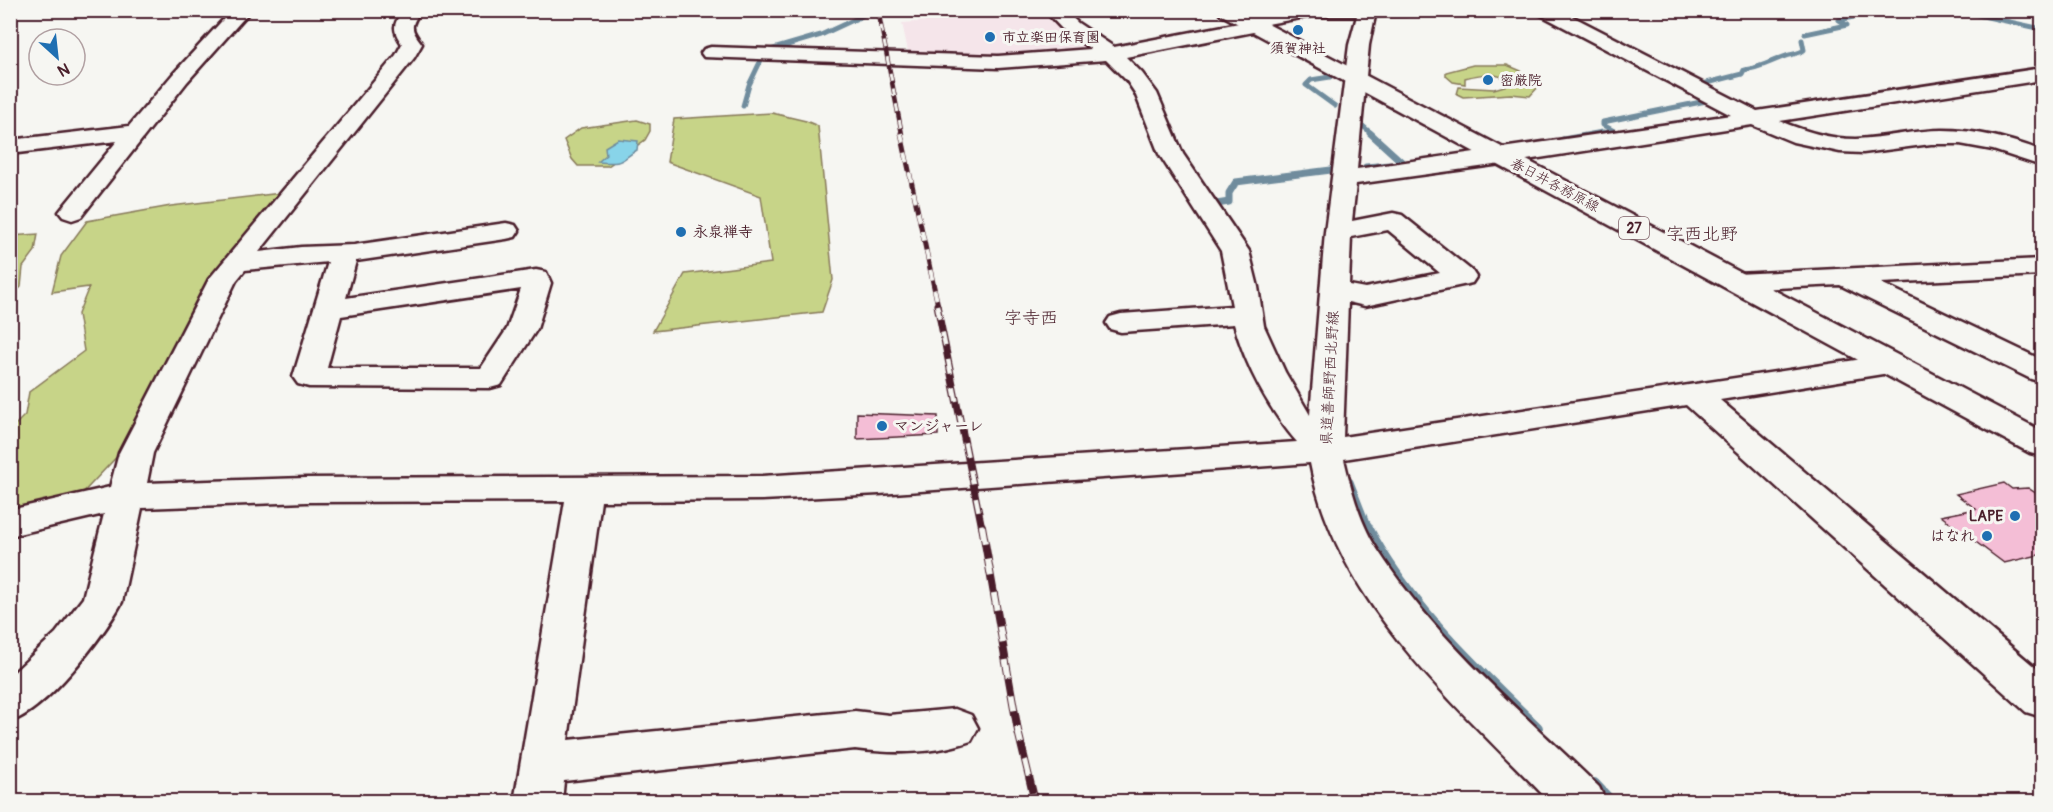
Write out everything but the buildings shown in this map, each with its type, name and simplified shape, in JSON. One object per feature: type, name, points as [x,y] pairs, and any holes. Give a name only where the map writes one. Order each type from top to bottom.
[{"type":"street","points":[[72,212],[180,78],[242,10]]},
{"type":"street","points":[[10,704],[71,645],[102,602],[136,453],[223,279],[404,58],[412,44],[402,31],[412,10]]},
{"type":"street","points":[[1053,10],[1084,37],[1111,54],[1146,93],[1171,154],[1235,250],[1249,326],[1259,351],[1289,408],[1303,428],[1325,451]]},
{"type":"street","points":[[711,53],[959,62],[1111,54],[1242,19],[1297,12],[1406,10]]},
{"type":"street","points":[[1545,10],[1787,133],[1822,142],[1852,146],[1930,137],[1969,138],[1996,142],[2043,159]]},
{"type":"street","name":"県道善師野西北野線","points":[[1367,11],[1354,79],[1338,232],[1325,451],[1334,493],[1359,553],[1421,640],[1582,801]]},
{"type":"street","name":"春日井各務原線","points":[[1242,19],[2043,445]]},
{"type":"street","points":[[1344,178],[1501,157],[2043,74]]},
{"type":"street","points":[[10,147],[138,132]]},
{"type":"street","points":[[1335,290],[1365,297],[1462,277],[1393,221],[1338,232]]},
{"type":"street","points":[[236,263],[301,255],[344,253],[506,231]]},
{"type":"street","points":[[329,309],[536,278],[537,283],[522,329],[490,378],[309,377],[344,253]]},
{"type":"street","points":[[1737,282],[2043,267]]},
{"type":"street","points":[[2014,269],[2043,281]]},
{"type":"street","points":[[1845,276],[2043,372]]},
{"type":"street","points":[[1121,323],[1248,314]]},
{"type":"street","points":[[10,523],[126,496],[306,490],[762,488],[868,483],[1325,451],[1889,364]]},
{"type":"street","points":[[1694,395],[2043,699]]},
{"type":"street","points":[[585,489],[540,782],[855,730],[889,735],[955,728]]},
{"type":"shaded area","name":"市立楽田保育園","points":[[1044,12],[1093,50],[997,58],[909,56],[902,23]]},
{"type":"green space","points":[[1473,65],[1507,65],[1521,71],[1519,76],[1523,81],[1538,87],[1530,96],[1511,94],[1463,97],[1457,94],[1459,87],[1494,89],[1508,85],[1507,79],[1491,75],[1465,78],[1465,84],[1453,82],[1446,76],[1446,72]]},
{"type":"green space","points":[[772,113],[818,126],[833,280],[822,312],[653,331],[685,274],[771,263],[761,196],[667,162],[674,119]]},
{"type":"green space","points":[[637,120],[650,124],[650,131],[645,140],[608,166],[578,166],[572,159],[564,140],[581,128]]},
{"type":"green space","points":[[282,193],[124,449],[77,499],[11,514],[10,430],[25,415],[29,392],[84,351],[78,314],[89,287],[52,292],[61,256],[87,221],[171,206]]},
{"type":"green space","points":[[38,234],[35,251],[23,267],[21,287],[11,297],[11,236]]},
{"type":"water","points":[[618,139],[638,141],[637,150],[620,161],[598,162],[606,155],[605,147]]},
{"type":"waterway","points":[[770,50],[821,35],[864,15],[863,10]]},
{"type":"waterway","points":[[1805,34],[1847,25],[1839,20],[1887,10]]},
{"type":"waterway","points":[[1955,10],[2042,29]]},
{"type":"waterway","points":[[1699,85],[1742,74],[1744,70],[1800,52],[1804,50],[1802,40]]},
{"type":"waterway","points":[[743,106],[749,85],[762,58]]},
{"type":"waterway","points":[[1330,77],[1311,80],[1306,85],[1335,106]]},
{"type":"waterway","points":[[1595,134],[1614,131],[1603,125],[1603,122],[1711,100],[1706,97]]},
{"type":"waterway","points":[[1363,126],[1372,134]]},
{"type":"waterway","points":[[1370,133],[1403,163]]},
{"type":"waterway","points":[[1563,140],[1603,133]]},
{"type":"waterway","points":[[1366,167],[1390,165]]},
{"type":"waterway","points":[[1213,209],[1210,205],[1229,202],[1229,193],[1236,182],[1331,170]]},
{"type":"waterway","points":[[1349,482],[1367,527]]},
{"type":"waterway","points":[[1367,527],[1401,583],[1443,634],[1537,728]]},
{"type":"waterway","points":[[1594,784],[1611,802]]},
{"type":"railway","points":[[878,10],[902,134]]},
{"type":"railway","points":[[901,133],[938,306]]},
{"type":"railway","points":[[937,305],[982,528]]},
{"type":"railway","points":[[982,526],[1018,731],[1035,802]]},
{"type":"place","name":"須賀神社","points":[[1298,30]]},
{"type":"place","name":"市立楽田保育園","points":[[990,37]]},
{"type":"place","name":"密厳院","points":[[1488,80]]},
{"type":"place","name":"永泉禅寺","points":[[681,232]]},
{"type":"place","name":"マンジャーレ","points":[[882,426]]},
{"type":"place","name":"LAPE","points":[[2015,516]]},
{"type":"place","name":"はなれ","points":[[1987,536]]},
{"type":"district","name":"字西北野","points":[[1702,234]]},
{"type":"district","name":"字寺西","points":[[1031,318]]}]
